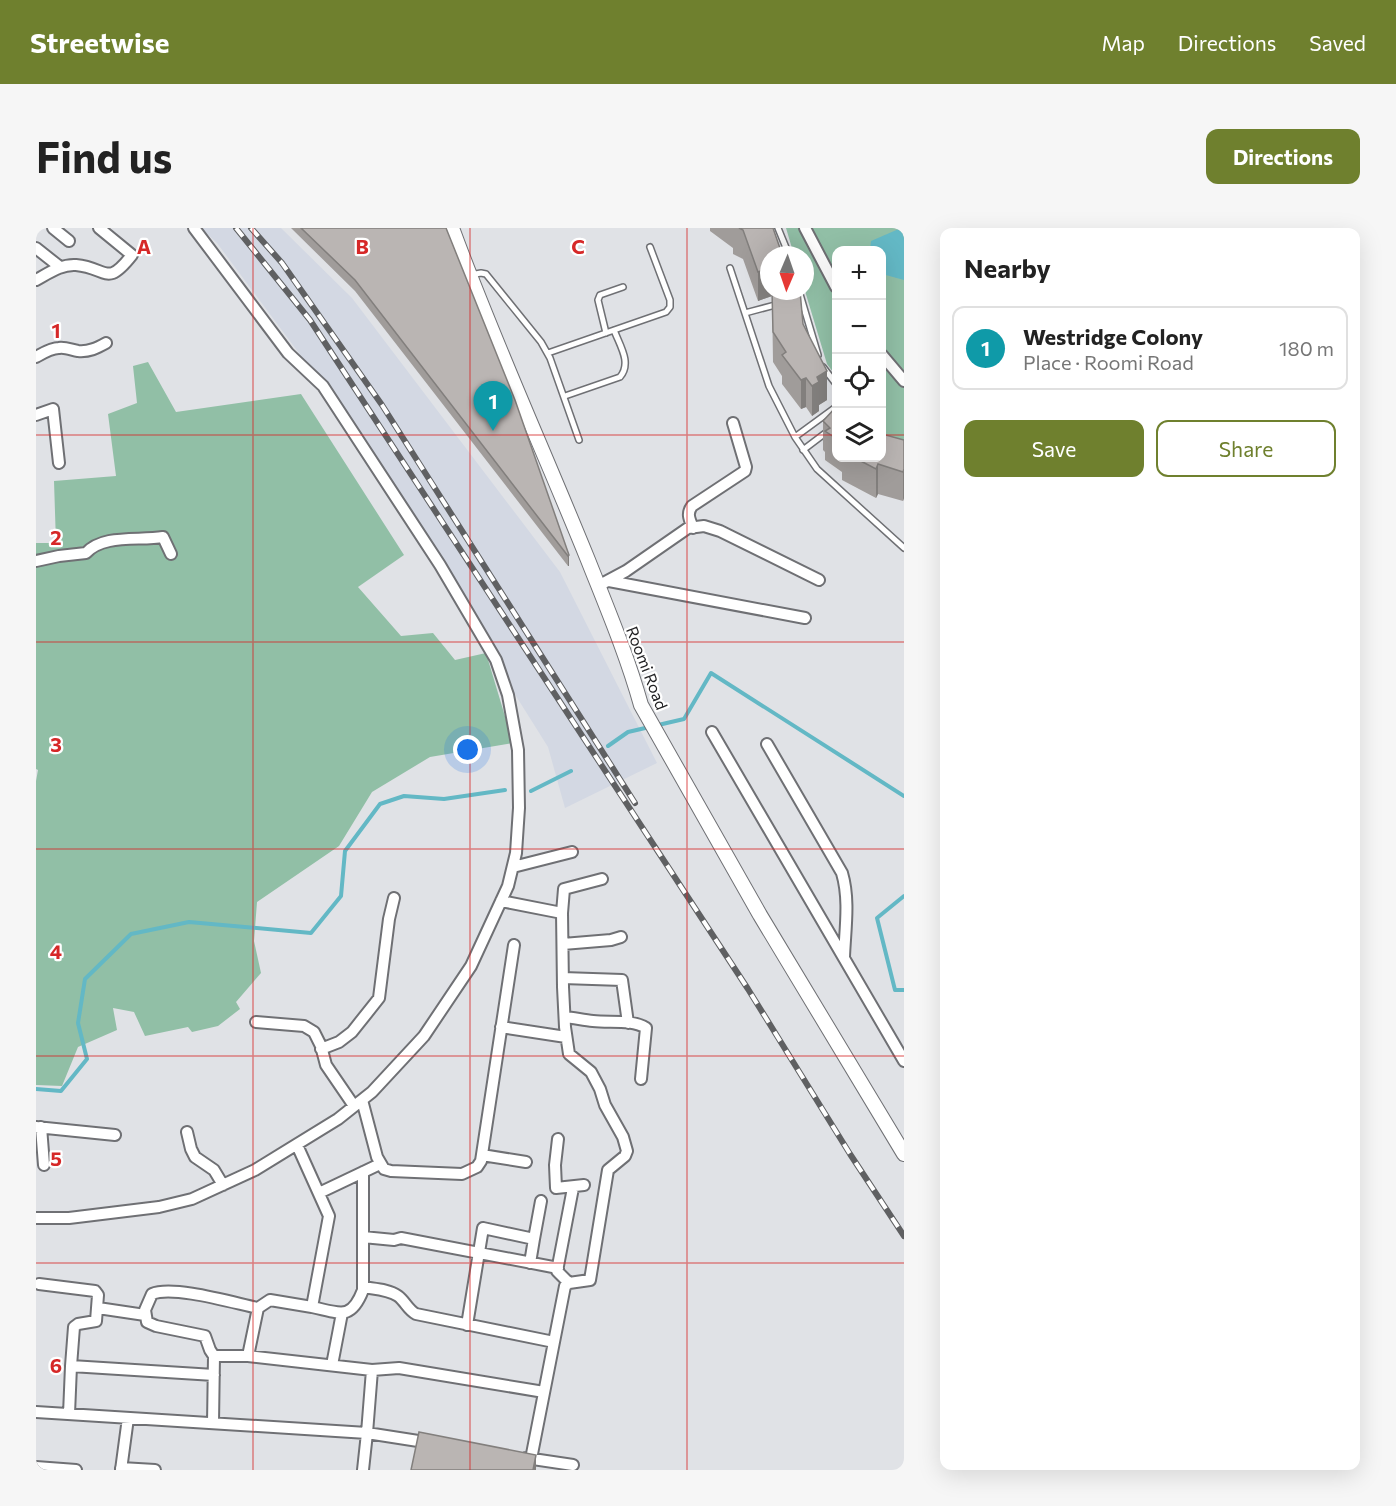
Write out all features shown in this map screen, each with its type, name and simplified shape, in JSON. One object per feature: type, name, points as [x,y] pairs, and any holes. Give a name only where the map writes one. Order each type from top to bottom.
[{"type":"street","points":[[53,228],[69,241]]},
{"type":"street","points":[[36,280],[60,267],[75,265],[108,275],[122,268],[132,255],[99,228]]},
{"type":"street","points":[[36,1218],[69,1218],[159,1207],[192,1199],[255,1170],[297,1145],[358,1103],[372,1092],[424,1036],[471,966],[508,886],[516,853],[519,808],[518,750],[508,695],[496,660],[440,565],[323,386],[288,353],[194,228]]},
{"type":"street","name":"Roomi Road","points":[[452,228],[469,275],[603,584],[641,705],[760,915],[904,1154]]},
{"type":"street","points":[[806,228],[832,277]]},
{"type":"street","points":[[36,248],[60,267]]},
{"type":"street","points":[[36,357],[61,347],[78,351],[96,349],[106,343]]},
{"type":"street","points":[[886,360],[904,381]]},
{"type":"street","points":[[36,414],[53,409],[59,463]]},
{"type":"street","points":[[693,528],[688,516],[692,506],[745,471],[746,466],[732,423]]},
{"type":"street","points":[[603,584],[688,528],[704,526],[720,531],[819,580]]},
{"type":"street","points":[[36,561],[86,553],[92,546],[110,541],[163,537],[171,554]]},
{"type":"street","points":[[603,584],[805,618]]},
{"type":"street","points":[[712,732],[904,1061]]},
{"type":"street","points":[[767,744],[842,873],[846,885],[844,958]]},
{"type":"street","points":[[513,867],[572,852]]},
{"type":"street","points":[[531,1459],[566,1286],[569,1283],[590,1280],[608,1170],[625,1156],[627,1151],[623,1137],[591,1072],[569,1054],[564,1017],[562,913],[564,889],[602,879]]},
{"type":"street","points":[[321,1049],[339,1042],[352,1032],[380,998],[389,919],[394,898]]},
{"type":"street","points":[[501,901],[562,913]]},
{"type":"street","points":[[562,944],[611,940],[621,937]]},
{"type":"street","points":[[256,1022],[304,1026],[314,1032],[326,1065],[358,1103],[380,1164],[384,1169],[462,1174],[477,1167],[482,1155],[514,945]]},
{"type":"street","points":[[563,978],[622,980],[628,1023]]},
{"type":"street","points":[[564,1017],[628,1023],[646,1028],[641,1079]]},
{"type":"street","points":[[501,1028],[566,1036]]},
{"type":"street","points":[[44,1165],[38,1127],[115,1135]]},
{"type":"street","points":[[187,1132],[190,1149],[195,1157],[214,1170],[223,1185]]},
{"type":"street","points":[[558,1139],[555,1165],[556,1188],[579,1187],[557,1271],[569,1283]]},
{"type":"street","points":[[297,1145],[329,1216],[312,1307]]},
{"type":"street","points":[[482,1155],[526,1162]]},
{"type":"street","points":[[319,1193],[380,1164]]},
{"type":"street","points":[[248,1356],[258,1308],[270,1300],[342,1313],[356,1306],[363,1287],[363,1172]]},
{"type":"street","points":[[530,1263],[541,1201]]},
{"type":"street","points":[[467,1325],[483,1228],[534,1239]]},
{"type":"street","points":[[363,1237],[393,1240],[401,1238],[558,1268]]},
{"type":"street","points":[[39,1284],[95,1291],[98,1295],[96,1321],[78,1324],[74,1327],[69,1414]]},
{"type":"street","points":[[363,1287],[390,1292],[399,1297],[410,1311],[416,1314],[554,1342]]},
{"type":"street","points":[[213,1423],[214,1356],[206,1336],[156,1326],[147,1322],[145,1315],[152,1294],[163,1291],[203,1296],[258,1308]]},
{"type":"street","points":[[98,1308],[145,1315]]},
{"type":"street","points":[[332,1365],[342,1313]]},
{"type":"street","points":[[214,1356],[248,1356],[372,1370],[399,1368],[544,1392]]},
{"type":"street","points":[[71,1366],[214,1375]]},
{"type":"street","points":[[363,1470],[372,1370]]},
{"type":"street","points":[[36,1412],[367,1433],[437,1444]]},
{"type":"street","points":[[128,1418],[121,1469],[155,1470]]},
{"type":"street","points":[[519,1457],[573,1466]]},
{"type":"street","points":[[36,1467],[76,1470]]},
{"type":"lane","points":[[778,228],[785,246]]},
{"type":"lane","points":[[548,353],[666,312],[670,307],[670,300],[650,247]]},
{"type":"lane","points":[[730,268],[769,386],[803,450],[817,469],[838,490],[904,548]]},
{"type":"lane","points":[[469,275],[486,274],[541,342],[548,353],[565,396],[579,440]]},
{"type":"lane","points":[[606,333],[598,300],[600,295],[623,287]]},
{"type":"lane","points":[[745,313],[783,300]]},
{"type":"lane","points":[[802,300],[821,363],[832,377]]},
{"type":"lane","points":[[565,396],[620,377],[625,372],[627,363],[614,330]]},
{"type":"lane","points":[[795,437],[836,408]]},
{"type":"lane","points":[[803,450],[832,429]]},
{"type":"shaded area","points":[[201,228],[281,228],[352,298],[560,572],[657,763],[565,808],[548,747],[310,368],[217,243]]},
{"type":"green space","points":[[786,228],[904,228],[904,452],[897,451],[886,437],[886,246],[832,246],[832,371],[827,364],[808,300],[814,300],[814,246],[791,246]]},
{"type":"green space","points":[[148,362],[176,412],[301,394],[404,555],[358,587],[401,636],[433,633],[455,660],[486,653],[513,743],[430,757],[372,792],[339,846],[257,902],[254,941],[261,973],[236,1002],[240,1009],[218,1026],[192,1032],[188,1027],[145,1036],[134,1012],[113,1008],[117,1030],[78,1047],[62,1086],[36,1085],[36,781],[38,770],[36,769],[36,543],[56,543],[54,481],[116,476],[108,414],[137,403],[133,366]]},
{"type":"water","points":[[904,228],[904,280],[886,275],[886,246],[870,246],[871,241]]},
{"type":"building","points":[[301,228],[446,228],[515,400],[568,556],[355,280]]},
{"type":"building","points":[[739,228],[773,228],[779,246],[760,246],[760,271],[758,272],[743,230]]},
{"type":"building","points":[[772,300],[801,300],[803,324],[827,371],[817,377],[819,382],[812,386],[806,378],[801,380],[782,355],[786,352],[773,332]]},
{"type":"building","points":[[832,411],[832,436],[825,431],[830,428],[823,421]]},
{"type":"building","points":[[886,435],[904,440],[903,472],[878,464],[876,469],[863,462],[886,462]]},
{"type":"building","points":[[419,1432],[536,1455],[533,1470],[411,1470]]},
{"type":"waterway","points":[[608,746],[628,732],[684,719],[711,673],[904,796]]},
{"type":"waterway","points":[[531,791],[571,771]]},
{"type":"waterway","points":[[36,1089],[61,1091],[87,1059],[78,1023],[85,979],[131,934],[189,922],[311,933],[341,896],[345,851],[380,804],[404,796],[444,799],[505,790]]},
{"type":"waterway","points":[[904,896],[877,918],[895,990],[904,990]]},
{"type":"railway","points":[[236,228],[310,320],[748,989],[850,1154],[904,1236]]},
{"type":"railway","points":[[251,228],[282,263],[382,405],[635,803]]},
{"type":"place","name":"Westridge Colony","points":[[493,431]]}]
